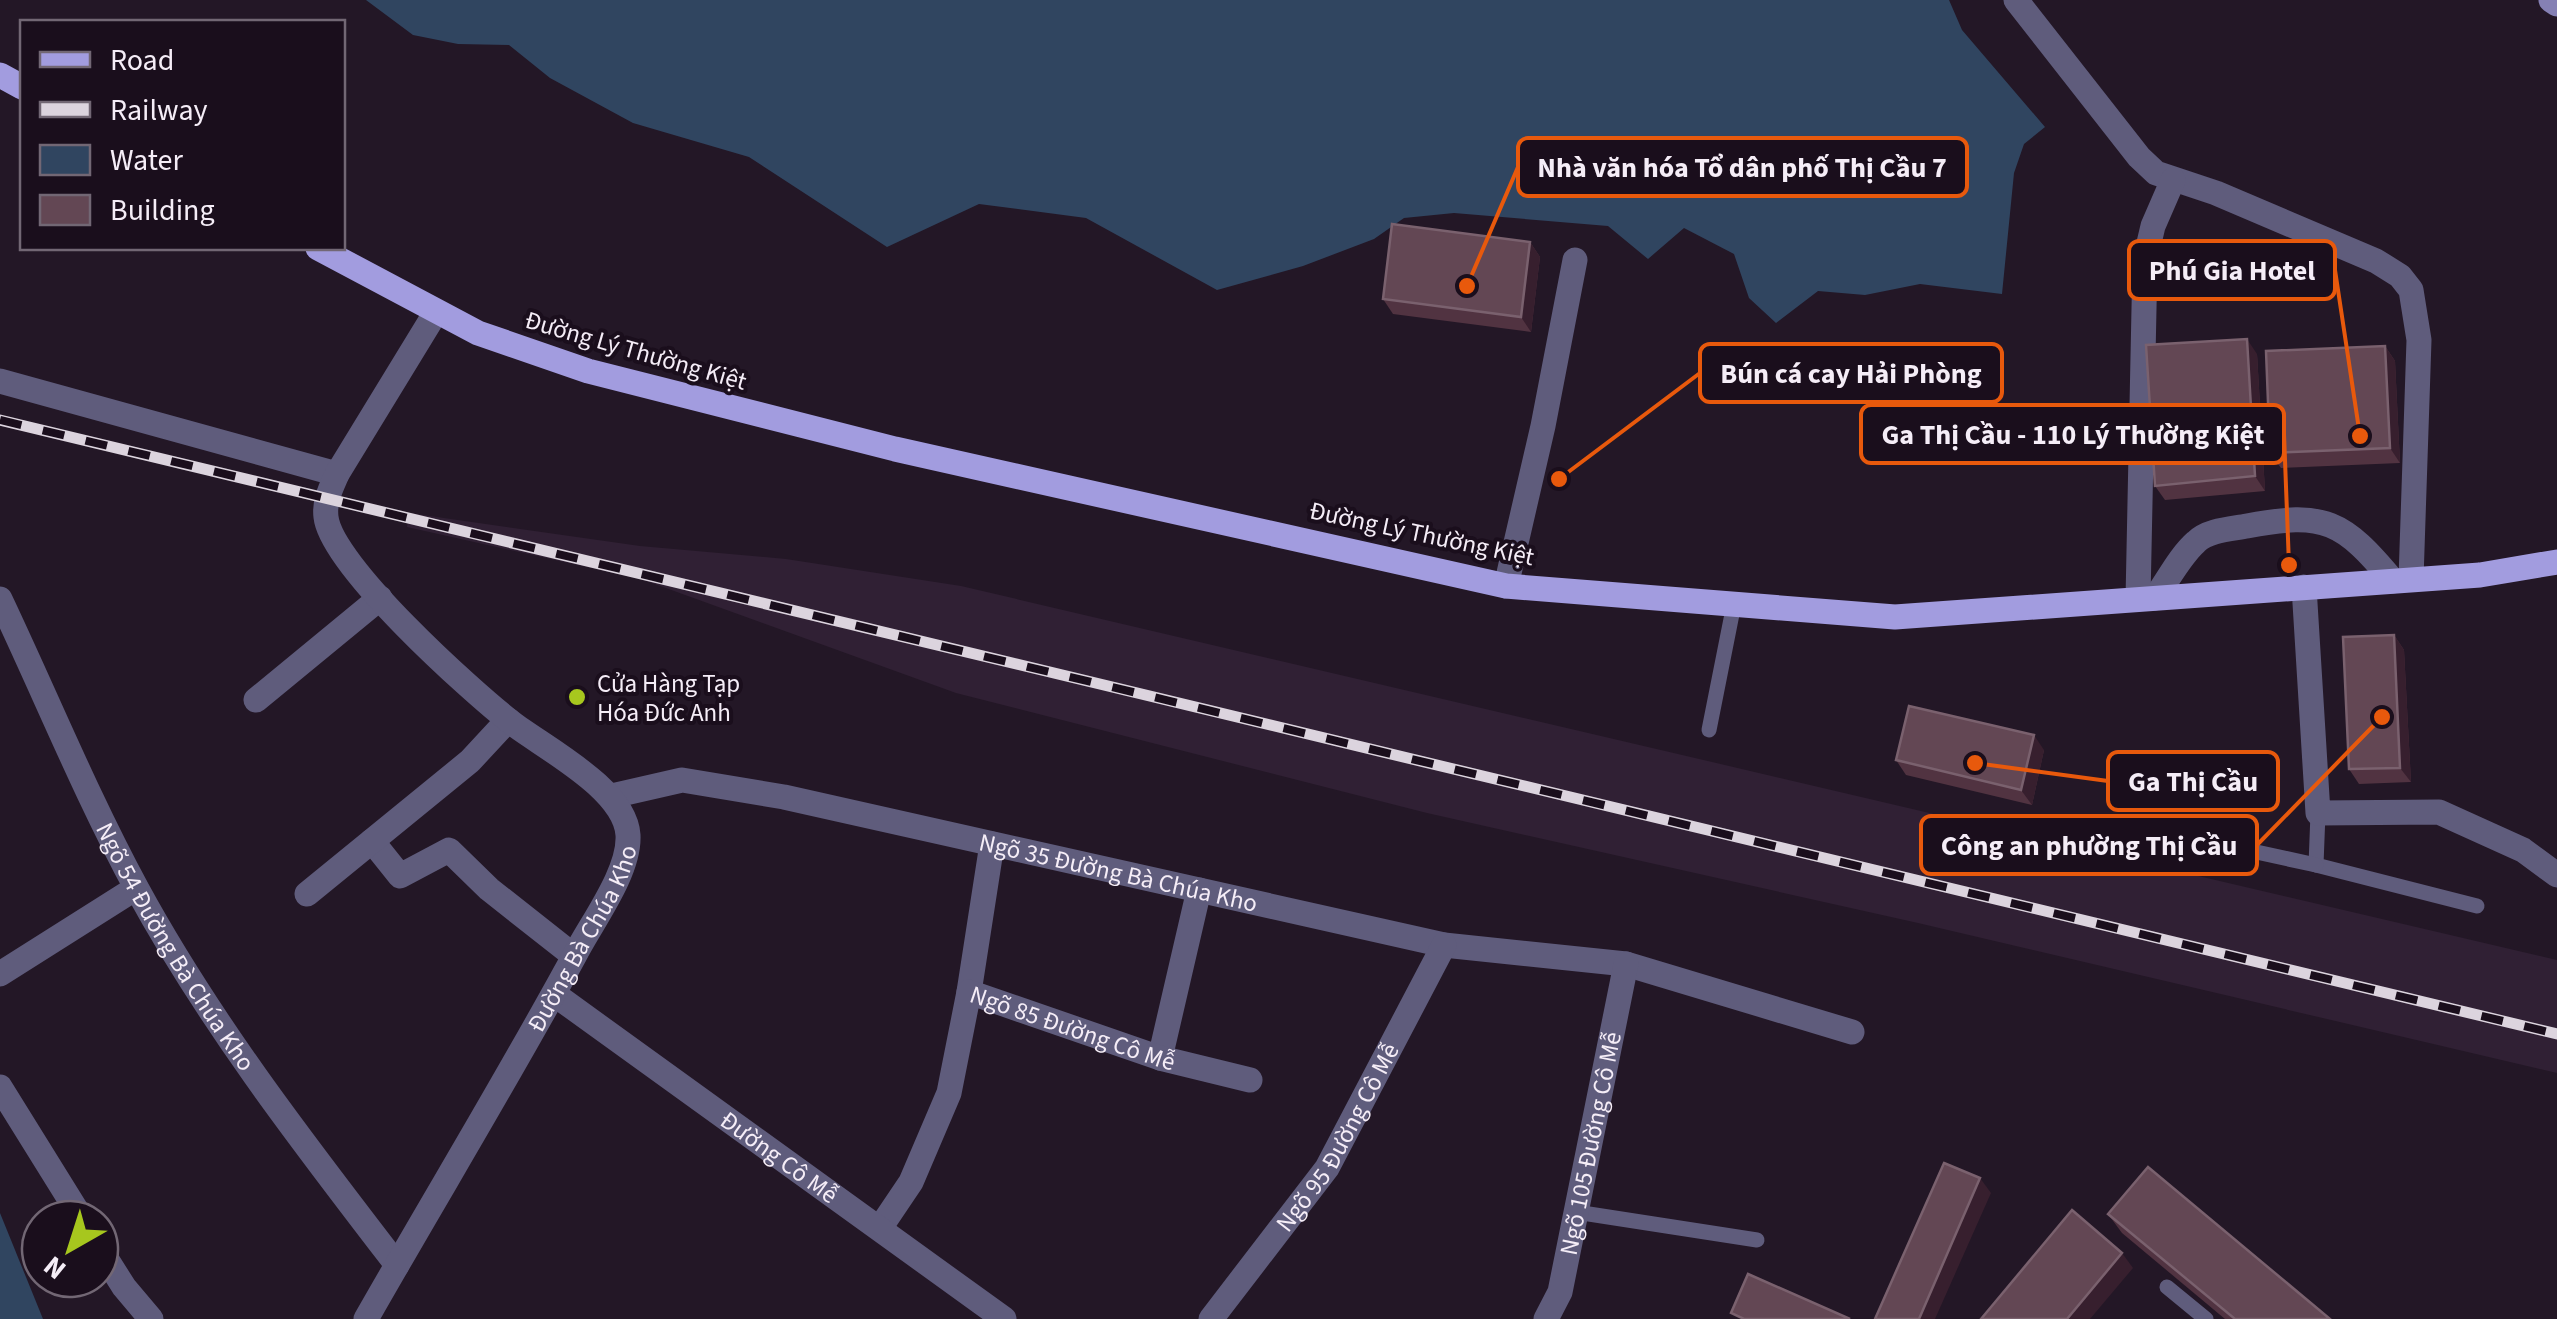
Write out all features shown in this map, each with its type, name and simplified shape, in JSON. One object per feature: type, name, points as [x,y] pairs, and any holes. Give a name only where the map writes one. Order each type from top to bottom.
[{"type":"main road","name":"Đường Lý Thường Kiệt","points":[[322,250],[436,312],[522,350],[683,398],[1506,586],[1896,617],[2480,575],[2557,562]]},
{"type":"street","points":[[2016,0],[2139,157],[2156,173],[2216,192],[2376,261],[2400,276],[2412,290],[2420,340],[2402,580]]},
{"type":"street","points":[[2147,599],[2145,260],[2157,216],[2173,180]]},
{"type":"street","points":[[1506,586],[1543,426],[1574,260]]},
{"type":"street","points":[[436,312],[338,474],[326,501],[326,520],[344,557],[380,598],[508,720],[612,796]]},
{"type":"street","points":[[0,381],[338,474]]},
{"type":"street","points":[[2147,599],[2197,540],[2213,533],[2280,520],[2304,519],[2342,528],[2402,580]]},
{"type":"street","points":[[2304,587],[2318,813],[2439,812],[2523,850],[2557,875]]},
{"type":"street","points":[[256,700],[380,598]]},
{"type":"street","name":"Ngõ 54 Đường Bà Chúa Kho","points":[[0,600],[136,888],[184,970],[279,1112],[397,1265]]},
{"type":"street","points":[[307,894],[470,761],[508,720]]},
{"type":"street","name":"Ngõ 35 Đường Bà Chúa Kho","points":[[612,796],[682,780],[784,797],[1444,945],[1626,964],[1852,1032]]},
{"type":"street","name":"Đường Bà Chúa Kho","points":[[366,1319],[554,994],[627,859],[628,830],[612,796]]},
{"type":"street","points":[[372,841],[400,876],[449,850],[489,889],[574,956]]},
{"type":"street","points":[[969,992],[992,844]]},
{"type":"street","points":[[0,974],[136,888]]},
{"type":"street","points":[[1160,1058],[1199,890]]},
{"type":"street","name":"Ngõ 95 Đường Cô Mễ","points":[[1212,1319],[1327,1168],[1444,945]]},
{"type":"street","name":"Ngõ 105 Đường Cô Mễ","points":[[1546,1319],[1560,1292],[1626,964]]},
{"type":"street","name":"Ngõ 85 Đường Cô Mễ","points":[[880,1228],[911,1182],[950,1093],[969,992],[1160,1058],[1250,1080]]},
{"type":"street","name":"Đường Cô Mễ","points":[[554,994],[1004,1319]]},
{"type":"street","points":[[0,1087],[70,1199]]},
{"type":"street","points":[[120,1281],[151,1319]]},
{"type":"lane","points":[[1708,730],[1734,604]]},
{"type":"lane","points":[[2316,865],[2318,813]]},
{"type":"lane","points":[[2152,829],[2478,906]]},
{"type":"lane","points":[[1576,1212],[1757,1240]]},
{"type":"lane","points":[[2167,1287],[2206,1319]]},
{"type":"shaded area","points":[[409,513],[640,546],[786,559],[961,586],[2557,960],[2557,1073],[1427,813],[956,693],[641,579],[407,527]]},
{"type":"water","points":[[366,0],[1949,0],[1962,30],[2045,127],[2024,144],[2014,173],[2002,294],[1920,284],[1865,295],[1818,291],[1776,323],[1749,298],[1734,254],[1684,228],[1648,259],[1608,226],[1454,213],[1404,218],[1374,239],[1303,266],[1217,290],[1086,218],[979,204],[887,247],[749,157],[633,123],[550,78],[509,45],[458,44],[413,35]]},
{"type":"water","points":[[0,1213],[20,1262],[20,1299],[35,1299],[43,1319],[0,1319]]},
{"type":"building","points":[[1392,224],[1530,242],[1521,317],[1383,299]]},
{"type":"building","points":[[2247,339],[2255,476],[2155,486],[2146,345]]},
{"type":"building","points":[[2385,346],[2390,448],[2270,453],[2266,351]]},
{"type":"building","points":[[2394,635],[2400,768],[2349,769],[2343,637]]},
{"type":"building","points":[[1909,706],[2034,735],[2021,790],[1896,760]]},
{"type":"building","points":[[1944,1163],[1980,1178],[1919,1319],[1875,1319]]},
{"type":"building","points":[[2148,1167],[2330,1319],[2235,1319],[2108,1214]]},
{"type":"building","points":[[2072,1210],[2122,1253],[2067,1319],[1981,1319]]},
{"type":"building","points":[[1748,1274],[1850,1319],[1744,1319],[1731,1313]]},
{"type":"railway","points":[[0,420],[2557,1034]]},
{"type":"place","name":"Nhà văn hóa Tổ dân phố Thị Cầu 7","points":[[1467,286]]},
{"type":"place","name":"Phú Gia Hotel","points":[[2360,436]]},
{"type":"place","name":"Bún cá cay Hải Phòng","points":[[1559,479]]},
{"type":"place","name":"Ga Thị Cầu - 110 Lý Thường Kiệt","points":[[2289,565]]},
{"type":"place","name":"Cửa Hàng Tạp Hóa Đức Anh","points":[[577,697]]},
{"type":"place","name":"Công an phường Thị Cầu","points":[[2382,717]]},
{"type":"place","name":"Ga Thị Cầu","points":[[1975,763]]}]
